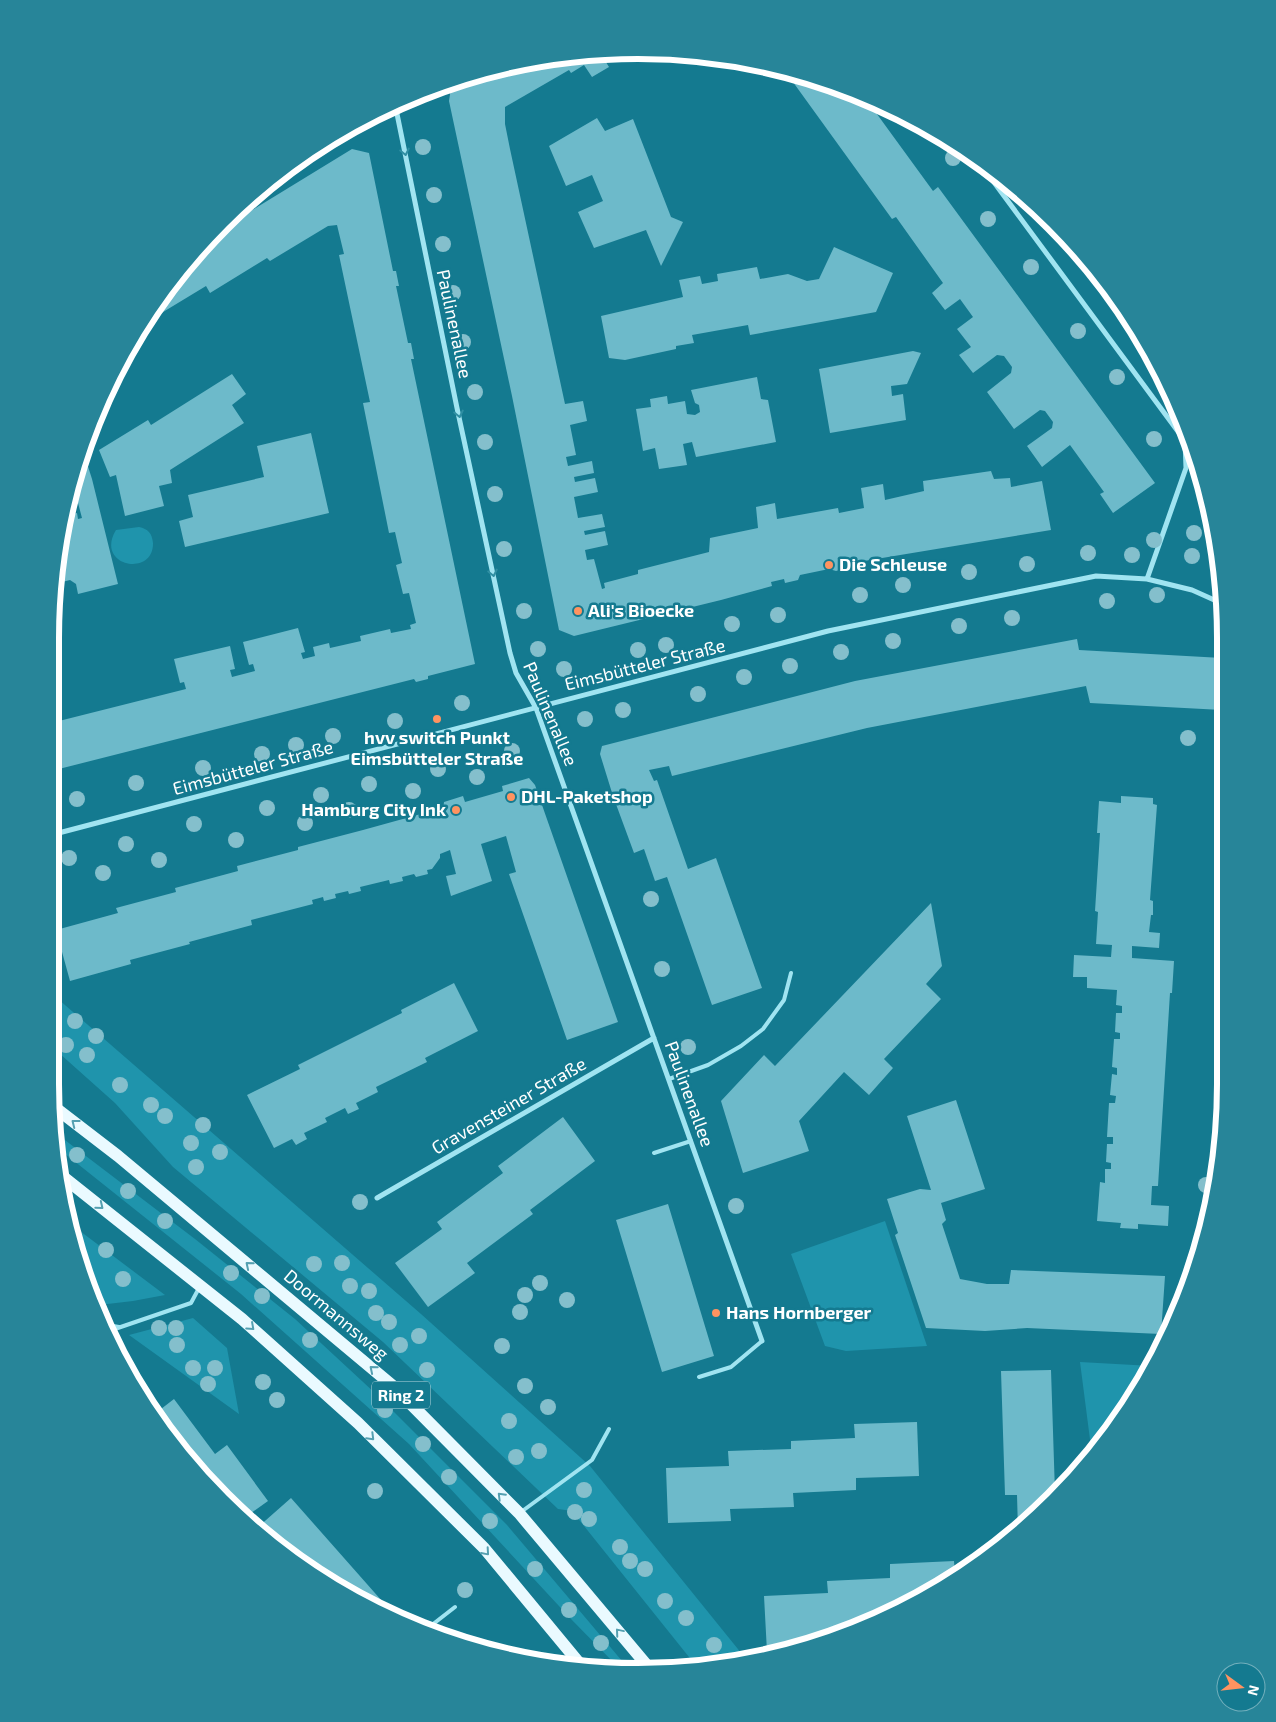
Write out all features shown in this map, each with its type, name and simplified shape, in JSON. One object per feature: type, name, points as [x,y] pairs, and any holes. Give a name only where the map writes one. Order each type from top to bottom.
[{"type":"main road","name":"Doormannsweg","points":[[60,1111],[133,1168],[393,1386],[519,1513],[645,1663]]},
{"type":"main road","name":"Ring 2","points":[[67,1180],[242,1319],[358,1423],[484,1548],[576,1660]]},
{"type":"street","name":"Paulinenallee","points":[[397,112],[459,418],[516,673],[536,708],[762,1341]]},
{"type":"street","points":[[991,178],[1180,434]]},
{"type":"street","points":[[1147,579],[1186,468],[1185,447]]},
{"type":"street","name":"Eimsbütteler Straße","points":[[59,833],[828,632],[1096,576],[1147,579],[1192,590],[1216,600]]},
{"type":"street","name":"Gravensteiner Straße","points":[[378,1198],[654,1038]]},
{"type":"lane","points":[[669,1079],[708,1066],[741,1046],[763,1029],[784,1000],[791,973]]},
{"type":"lane","points":[[654,1153],[691,1141]]},
{"type":"lane","points":[[113,1330],[191,1303],[200,1286]]},
{"type":"lane","points":[[112,1326],[121,1327]]},
{"type":"lane","points":[[699,1377],[731,1366],[762,1341]]},
{"type":"lane","points":[[519,1513],[592,1460],[609,1429]]},
{"type":"lane","points":[[432,1625],[455,1608]]},
{"type":"shaded area","points":[[139,527],[151,534],[153,543],[151,554],[145,561],[136,564],[118,559],[113,552],[111,542],[116,530]]},
{"type":"shaded area","points":[[59,1000],[421,1314],[590,1466],[742,1654],[692,1660],[572,1511],[558,1509],[383,1342],[173,1167],[115,1103],[59,1053]]},
{"type":"shaded area","points":[[62,1138],[195,1239],[295,1319],[376,1394],[507,1525],[623,1663],[613,1662],[409,1444],[241,1294],[63,1152]]},
{"type":"shaded area","points":[[885,1221],[927,1346],[846,1351],[825,1346],[791,1254]]},
{"type":"shaded area","points":[[77,1229],[165,1295],[102,1305],[89,1270]]},
{"type":"shaded area","points":[[193,1318],[227,1348],[239,1414],[129,1335]]},
{"type":"shaded area","points":[[1080,1362],[1144,1366],[1120,1406],[1091,1446]]},
{"type":"building","points":[[600,60],[605,60],[609,67],[592,77],[584,65],[571,73],[569,70],[505,107],[505,124],[565,404],[583,401],[587,421],[570,425],[576,455],[566,457],[568,466],[592,461],[594,473],[574,477],[575,482],[595,478],[598,492],[574,497],[578,518],[602,514],[605,527],[584,531],[585,535],[605,531],[608,545],[585,550],[587,560],[594,559],[602,589],[605,588],[604,583],[638,574],[638,570],[709,552],[710,538],[758,528],[756,507],[775,503],[777,519],[838,508],[839,513],[864,508],[861,488],[883,484],[885,500],[924,491],[923,481],[991,471],[994,479],[1010,478],[1011,487],[1042,481],[1051,530],[864,561],[859,565],[836,571],[829,569],[800,575],[798,580],[785,583],[784,579],[771,582],[772,586],[721,600],[574,636],[559,630],[512,396],[449,101],[451,89],[488,78],[525,70]]},
{"type":"building","points":[[791,79],[824,89],[873,109],[933,191],[938,187],[1155,483],[1113,513],[1100,494],[1104,492],[1070,445],[1042,467],[1027,446],[1052,428],[1053,422],[1045,411],[1040,410],[1014,429],[987,392],[1011,373],[1012,367],[1004,356],[997,355],[973,373],[959,355],[971,347],[957,329],[973,317],[960,299],[945,310],[932,293],[943,283],[896,217],[892,219]]},
{"type":"building","points":[[597,118],[605,131],[633,119],[671,217],[683,222],[661,266],[646,230],[594,248],[578,212],[603,201],[592,175],[566,186],[549,146]]},
{"type":"building","points":[[352,149],[369,153],[393,271],[396,271],[399,286],[396,286],[408,343],[411,343],[414,359],[411,359],[475,664],[428,676],[428,679],[416,682],[414,679],[59,769],[59,721],[186,689],[184,682],[180,683],[174,659],[230,646],[235,669],[230,670],[232,677],[255,671],[253,664],[249,665],[243,642],[298,628],[305,652],[301,653],[303,659],[315,656],[313,647],[329,643],[330,648],[361,641],[360,636],[390,629],[391,633],[411,629],[410,625],[416,623],[409,593],[403,594],[396,565],[402,563],[395,532],[389,533],[363,403],[370,402],[339,255],[344,254],[337,225],[328,226],[270,261],[267,258],[210,293],[206,286],[156,316],[202,256],[238,219]]},
{"type":"building","points":[[834,247],[893,273],[876,312],[750,335],[748,325],[692,335],[694,343],[676,346],[676,349],[625,360],[609,358],[601,316],[683,297],[679,280],[700,276],[702,284],[718,281],[717,274],[757,267],[760,279],[788,274],[807,281],[819,279]]},
{"type":"building","points":[[913,351],[921,353],[907,384],[891,386],[892,396],[903,394],[906,420],[830,433],[819,369]]},
{"type":"building","points":[[232,374],[246,394],[232,405],[244,423],[170,470],[172,483],[159,486],[164,506],[125,516],[116,475],[110,477],[99,450],[148,420],[151,425]]},
{"type":"building","points":[[757,377],[761,399],[768,400],[776,442],[696,457],[692,442],[683,444],[687,465],[659,469],[655,448],[643,451],[636,409],[651,407],[650,399],[667,396],[668,404],[685,401],[687,414],[695,415],[700,412],[699,405],[695,403],[691,390]]},
{"type":"building","points":[[311,433],[329,513],[185,547],[179,521],[193,517],[188,495],[264,477],[257,446]]},
{"type":"building","points":[[86,461],[118,584],[78,594],[76,584],[70,580],[62,582],[72,514],[77,513],[78,519],[82,518],[76,496]]},
{"type":"building","points":[[1077,639],[1079,650],[1217,658],[1217,710],[1090,703],[1086,686],[867,728],[672,776],[669,766],[649,770],[654,781],[657,780],[688,869],[716,858],[762,988],[712,1005],[667,877],[655,881],[644,849],[634,853],[600,754],[602,746],[855,681]]},
{"type":"building","points":[[529,778],[535,785],[618,1022],[567,1040],[509,874],[516,872],[506,836],[481,844],[492,881],[451,896],[446,876],[456,874],[450,850],[440,854],[440,858],[432,869],[427,870],[428,874],[416,877],[414,874],[402,877],[403,881],[390,884],[389,880],[360,887],[361,891],[349,894],[348,891],[335,894],[336,898],[324,901],[323,897],[312,900],[313,904],[251,920],[252,925],[130,960],[131,964],[70,981],[59,941],[59,929],[118,913],[116,908],[176,892],[175,888],[238,871],[237,866],[298,850],[298,847],[428,812],[429,815],[443,811],[444,802],[463,796],[465,802],[503,791],[502,786]]},
{"type":"building","points":[[1121,796],[1153,798],[1153,804],[1157,805],[1150,900],[1153,901],[1153,915],[1151,915],[1149,932],[1160,933],[1159,948],[1132,946],[1132,958],[1174,961],[1172,993],[1170,993],[1158,1186],[1152,1186],[1151,1205],[1169,1206],[1168,1226],[1138,1224],[1138,1229],[1120,1228],[1121,1223],[1097,1221],[1100,1182],[1105,1183],[1105,1169],[1111,1169],[1111,1163],[1106,1162],[1107,1144],[1113,1144],[1113,1137],[1107,1137],[1109,1103],[1115,1103],[1116,1096],[1110,1095],[1112,1074],[1117,1075],[1117,1068],[1112,1067],[1114,1039],[1120,1039],[1120,1033],[1115,1032],[1116,1013],[1122,1013],[1122,1006],[1116,1005],[1117,990],[1087,988],[1087,977],[1073,977],[1074,955],[1111,957],[1112,945],[1096,944],[1098,912],[1095,911],[1100,833],[1097,833],[1099,801],[1121,803]]},
{"type":"building","points":[[931,903],[942,966],[926,984],[941,999],[884,1059],[893,1068],[869,1095],[844,1072],[799,1121],[809,1151],[743,1173],[721,1101],[764,1055],[775,1066]]},
{"type":"building","points":[[454,983],[478,1031],[425,1058],[427,1062],[376,1087],[378,1092],[356,1103],[359,1109],[348,1114],[345,1108],[325,1118],[327,1122],[304,1133],[307,1139],[296,1145],[292,1139],[274,1148],[247,1095],[300,1069],[298,1065],[402,1013],[401,1010]]},
{"type":"building","points":[[956,1100],[985,1189],[941,1203],[946,1220],[942,1224],[960,1279],[987,1284],[1009,1284],[1011,1270],[1165,1276],[1161,1334],[1027,1328],[985,1331],[926,1328],[895,1235],[898,1233],[887,1199],[920,1189],[931,1190],[907,1116]]},
{"type":"building","points":[[563,1117],[595,1161],[530,1210],[533,1214],[467,1263],[475,1273],[428,1307],[395,1263],[442,1229],[437,1222],[503,1173],[498,1166]]},
{"type":"building","points":[[668,1204],[714,1356],[662,1372],[616,1220]]},
{"type":"building","points":[[1051,1370],[1055,1487],[1018,1522],[1017,1495],[1005,1495],[1001,1371]]},
{"type":"building","points":[[138,1377],[161,1409],[174,1399],[215,1454],[227,1445],[268,1501],[250,1514],[228,1494],[178,1437]]},
{"type":"building","points":[[917,1422],[919,1476],[856,1478],[856,1490],[793,1493],[794,1507],[730,1509],[731,1521],[668,1523],[666,1468],[729,1466],[728,1451],[791,1449],[791,1441],[855,1438],[854,1424]]},
{"type":"building","points":[[291,1498],[386,1606],[348,1586],[316,1566],[261,1524]]},
{"type":"building","points":[[954,1561],[955,1569],[894,1604],[860,1619],[824,1633],[767,1649],[764,1596],[828,1593],[827,1581],[890,1578],[890,1564]]},
{"type":"place","name":"Die Schleuse","points":[[829,565]]},
{"type":"place","name":"Ali's Bioecke","points":[[578,611]]},
{"type":"place","name":"hvv switch Punkt Eimsbütteler Straße","points":[[437,719]]},
{"type":"place","name":"DHL-Paketshop","points":[[511,797]]},
{"type":"place","name":"Hamburg City Ink","points":[[456,810]]},
{"type":"place","name":"Hans Hornberger","points":[[716,1313]]}]
